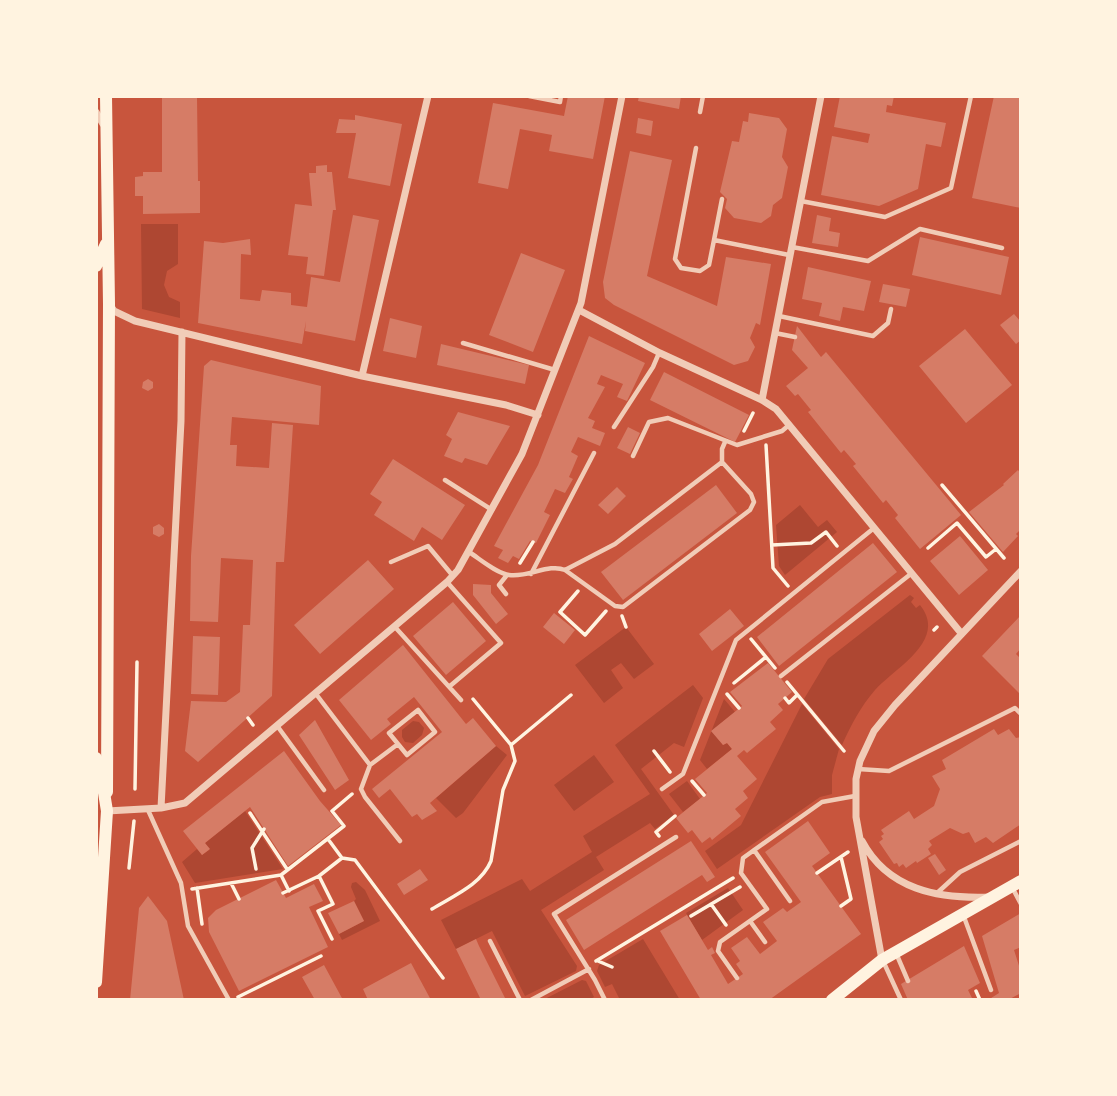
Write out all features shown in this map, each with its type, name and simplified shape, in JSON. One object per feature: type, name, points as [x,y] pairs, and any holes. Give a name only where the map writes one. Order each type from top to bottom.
[{"type":"main road","points":[[96,982],[109,732],[106,96]]},
{"type":"main road","points":[[96,266],[108,236]]},
{"type":"main road","points":[[96,758],[107,808]]},
{"type":"main road","points":[[832,1000],[883,960],[1016,884]]},
{"type":"street","points":[[362,376],[428,96]]},
{"type":"street","points":[[107,808],[148,809],[185,803],[450,579],[469,552],[522,454],[579,310],[622,96]]},
{"type":"street","points":[[762,400],[821,96]]},
{"type":"street","points":[[96,112],[102,120],[107,139]]},
{"type":"street","points":[[109,304],[122,316],[183,332],[362,376],[506,405],[538,415]]},
{"type":"street","points":[[579,310],[776,409],[961,633]]},
{"type":"street","points":[[162,808],[181,435],[183,332]]},
{"type":"street","points":[[883,960],[858,834],[855,796],[859,769],[874,731],[961,633],[1021,571]]},
{"type":"street","points":[[858,834],[871,858],[901,882],[936,894],[964,898],[991,897]]},
{"type":"lane","points":[[529,96],[560,102],[561,96]]},
{"type":"lane","points":[[700,112],[703,96]]},
{"type":"lane","points":[[801,201],[885,217],[951,188],[971,96]]},
{"type":"lane","points":[[696,148],[675,259],[681,268],[700,271],[709,265],[722,199]]},
{"type":"lane","points":[[714,240],[868,261],[920,229],[1002,248]]},
{"type":"lane","points":[[778,316],[873,336],[888,323],[891,309]]},
{"type":"lane","points":[[775,333],[795,337]]},
{"type":"lane","points":[[463,343],[555,370]]},
{"type":"lane","points":[[614,427],[660,353]]},
{"type":"lane","points":[[633,456],[649,422],[668,418],[737,445],[782,431],[790,425]]},
{"type":"lane","points":[[469,552],[507,575],[531,574],[558,567],[618,608],[626,605],[750,510],[754,502],[751,494],[722,462],[725,442]]},
{"type":"lane","points":[[531,574],[594,453]]},
{"type":"lane","points":[[565,570],[615,544],[722,462]]},
{"type":"lane","points":[[445,480],[492,510]]},
{"type":"lane","points":[[662,789],[683,774],[736,640],[874,527]]},
{"type":"lane","points":[[391,562],[428,545],[450,579],[501,643],[450,686]]},
{"type":"lane","points":[[781,676],[912,573]]},
{"type":"lane","points":[[506,594],[499,585],[507,575]]},
{"type":"lane","points":[[395,627],[460,700]]},
{"type":"lane","points":[[316,694],[370,765]]},
{"type":"lane","points":[[859,769],[889,771],[1014,708],[1021,714]]},
{"type":"lane","points":[[418,710],[435,732],[407,755],[398,744],[389,733],[418,710]]},
{"type":"lane","points":[[278,727],[324,790]]},
{"type":"lane","points":[[398,744],[370,765],[361,789],[400,841]]},
{"type":"lane","points":[[737,978],[718,951],[720,942],[767,909],[741,873],[743,858],[822,802],[855,796]]},
{"type":"lane","points":[[148,809],[183,890],[188,926],[229,1000]]},
{"type":"lane","points":[[605,1000],[554,915],[676,837]]},
{"type":"lane","points":[[936,894],[960,872],[1021,841]]},
{"type":"lane","points":[[754,850],[790,901]]},
{"type":"lane","points":[[1016,884],[1021,904]]},
{"type":"lane","points":[[962,913],[991,990]]},
{"type":"lane","points":[[750,921],[765,942]]},
{"type":"lane","points":[[490,941],[520,1000]]},
{"type":"lane","points":[[896,952],[908,981]]},
{"type":"lane","points":[[883,960],[901,1000]]},
{"type":"lane","points":[[531,1000],[588,968]]},
{"type":"path","points":[[766,436],[773,568],[794,593]]},
{"type":"path","points":[[942,485],[1004,558]]},
{"type":"path","points":[[928,548],[957,523],[986,557],[996,548]]},
{"type":"path","points":[[772,545],[811,543],[825,532],[843,553]]},
{"type":"path","points":[[517,564],[533,542]]},
{"type":"path","points":[[584,584],[560,612],[585,635],[612,604]]},
{"type":"path","points":[[746,633],[774,667]]},
{"type":"path","points":[[734,683],[766,657]]},
{"type":"path","points":[[135,789],[137,662]]},
{"type":"path","points":[[722,688],[739,708]]},
{"type":"path","points":[[432,909],[473,883],[487,870],[491,861],[503,790],[515,761],[511,745],[468,693],[460,700]]},
{"type":"path","points":[[511,745],[571,695]]},
{"type":"path","points":[[785,698],[789,702],[797,695]]},
{"type":"path","points":[[803,701],[844,751]]},
{"type":"path","points":[[248,718],[253,724]]},
{"type":"path","points":[[654,751],[676,779]]},
{"type":"path","points":[[687,775],[704,795]]},
{"type":"path","points":[[183,890],[281,875],[344,826],[332,811],[359,788]]},
{"type":"path","points":[[250,813],[288,870]]},
{"type":"path","points":[[663,826],[675,816]]},
{"type":"path","points":[[129,868],[134,821]]},
{"type":"path","points":[[256,869],[252,848],[263,830]]},
{"type":"path","points":[[328,839],[342,858],[355,860],[443,978]]},
{"type":"path","points":[[817,873],[848,852]]},
{"type":"path","points":[[841,857],[851,899],[841,906]]},
{"type":"path","points":[[283,894],[319,876],[342,858]]},
{"type":"path","points":[[588,968],[741,873]]},
{"type":"path","points":[[281,875],[289,891]]},
{"type":"path","points":[[319,876],[333,904],[318,911],[332,939]]},
{"type":"path","points":[[231,883],[239,899]]},
{"type":"path","points":[[691,916],[748,883]]},
{"type":"path","points":[[197,888],[204,928]]},
{"type":"path","points":[[236,992],[238,997],[321,956]]},
{"type":"path","points":[[603,963],[612,967]]},
{"type":"path","points":[[976,991],[980,1000]]},
{"type":"shaded area","points":[[141,224],[178,224],[178,264],[167,271],[164,285],[169,297],[180,302],[180,318],[142,309]]},
{"type":"shaded area","points":[[800,505],[818,527],[827,520],[837,532],[785,575],[779,566],[776,525]]},
{"type":"shaded area","points":[[910,595],[914,598],[911,602],[916,608],[920,605],[927,618],[928,630],[924,641],[870,696],[842,745],[804,699],[828,659]]},
{"type":"shaded area","points":[[626,627],[654,664],[634,679],[621,663],[611,670],[623,688],[604,703],[575,665]]},
{"type":"shaded area","points":[[693,685],[703,698],[684,747],[674,743],[641,769],[674,815],[655,829],[650,823],[596,857],[604,870],[541,910],[577,966],[576,971],[525,996],[492,931],[456,949],[441,920],[522,879],[530,891],[592,852],[583,836],[650,794],[615,745]]},
{"type":"shaded area","points":[[724,699],[735,712],[712,731],[723,745],[727,743],[732,749],[707,769],[700,760]]},
{"type":"shaded area","points":[[802,704],[839,749],[832,775],[832,794],[820,797],[717,869],[705,851],[741,825]]},
{"type":"shaded area","points":[[413,721],[419,722],[424,728],[422,735],[413,743],[405,742],[402,730]]},
{"type":"shaded area","points":[[496,746],[507,755],[463,813],[456,818],[436,798]]},
{"type":"shaded area","points":[[594,755],[614,782],[574,811],[554,785]]},
{"type":"shaded area","points":[[687,781],[700,799],[683,812],[669,794]]},
{"type":"shaded area","points":[[245,811],[283,869],[195,883],[182,862],[197,849],[202,855],[209,850],[205,843]]},
{"type":"shaded area","points":[[356,882],[365,890],[380,921],[342,940],[339,934],[364,921],[354,901],[356,899],[351,887],[352,883]]},
{"type":"shaded area","points":[[728,888],[743,910],[702,940],[686,913]]},
{"type":"shaded area","points":[[643,939],[680,1000],[620,1000],[612,984],[605,987],[597,971],[599,965]]},
{"type":"shaded area","points":[[582,980],[586,981],[594,997],[589,1000],[543,1000]]},
{"type":"building","points":[[162,96],[197,96],[200,213],[143,214],[143,196],[135,196],[135,177],[143,176],[143,172],[162,172]]},
{"type":"building","points":[[568,96],[605,96],[593,159],[549,151],[552,135],[520,129],[508,189],[478,183],[493,103],[564,116]]},
{"type":"building","points":[[639,96],[681,96],[679,109],[638,101]]},
{"type":"building","points":[[840,96],[894,96],[892,106],[887,105],[886,112],[946,123],[941,147],[926,144],[918,189],[879,206],[821,195],[832,136],[868,143],[870,134],[834,127]]},
{"type":"building","points":[[994,96],[1021,96],[1021,208],[972,198]]},
{"type":"building","points":[[749,113],[779,118],[787,129],[782,157],[788,167],[782,198],[773,205],[771,216],[761,223],[734,218],[725,208],[727,199],[720,192],[732,141],[739,142],[743,121],[748,122]]},
{"type":"building","points":[[355,115],[402,124],[390,186],[348,178],[356,133],[336,133],[339,119],[355,120]]},
{"type":"building","points":[[638,118],[653,121],[651,136],[636,133]]},
{"type":"building","points":[[630,151],[672,160],[647,276],[717,306],[726,257],[771,264],[760,325],[756,323],[750,338],[755,347],[748,361],[734,365],[605,298],[603,282]]},
{"type":"building","points":[[327,165],[327,172],[332,172],[336,210],[333,210],[324,276],[306,274],[308,257],[288,255],[295,204],[312,206],[309,173],[316,173],[316,166]]},
{"type":"building","points":[[353,215],[379,220],[355,341],[305,331],[306,321],[302,344],[198,323],[204,241],[223,243],[250,239],[251,255],[241,254],[240,299],[260,301],[262,290],[291,293],[291,305],[307,307],[311,277],[340,282]]},
{"type":"building","points":[[817,215],[831,218],[829,231],[840,233],[838,247],[812,243]]},
{"type":"building","points":[[920,237],[1009,257],[1001,295],[912,275]]},
{"type":"building","points":[[521,253],[565,270],[533,352],[489,335]]},
{"type":"building","points":[[808,267],[871,281],[864,311],[843,307],[840,321],[819,316],[822,303],[802,299]]},
{"type":"building","points":[[883,284],[910,289],[906,307],[879,302]]},
{"type":"building","points":[[1014,314],[1021,322],[1021,340],[1016,344],[1000,325]]},
{"type":"building","points":[[390,318],[422,326],[416,358],[383,351]]},
{"type":"building","points":[[797,326],[821,357],[826,352],[961,515],[920,549],[895,518],[898,515],[886,500],[883,503],[853,466],[856,464],[844,450],[841,453],[808,412],[811,410],[798,394],[795,396],[786,386],[808,368],[792,350]]},
{"type":"building","points":[[965,329],[1012,385],[966,423],[919,366]]},
{"type":"building","points":[[589,336],[645,363],[627,401],[617,397],[623,384],[601,375],[597,384],[605,387],[588,418],[595,421],[592,428],[605,433],[600,446],[578,437],[571,452],[578,456],[569,477],[573,479],[565,493],[555,489],[544,512],[550,515],[536,543],[530,541],[519,559],[513,556],[508,563],[498,558],[503,550],[494,546],[538,465]]},
{"type":"building","points":[[441,344],[529,365],[525,384],[437,365]]},
{"type":"building","points":[[211,360],[321,386],[319,425],[232,417],[230,445],[237,445],[236,466],[269,468],[272,423],[293,425],[284,562],[276,562],[272,696],[198,762],[185,751],[191,701],[226,702],[240,692],[243,625],[250,625],[253,560],[221,558],[218,622],[190,621],[191,556],[204,366]]},
{"type":"building","points":[[664,372],[749,415],[735,442],[650,400]]},
{"type":"building","points":[[148,379],[153,382],[153,388],[148,391],[142,388],[143,382]]},
{"type":"building","points":[[458,412],[510,426],[487,465],[465,458],[462,463],[444,456],[452,439],[446,435]]},
{"type":"building","points":[[628,427],[640,433],[630,454],[617,448]]},
{"type":"building","points":[[393,459],[465,505],[442,540],[422,527],[414,541],[374,515],[382,502],[370,494]]},
{"type":"building","points":[[1018,470],[1021,474],[1021,529],[1003,552],[969,512],[1004,485]]},
{"type":"building","points":[[716,485],[737,513],[623,600],[601,572]]},
{"type":"building","points":[[617,487],[626,496],[608,514],[598,505]]},
{"type":"building","points":[[159,524],[164,528],[164,534],[159,537],[153,534],[153,527]]},
{"type":"building","points":[[960,536],[988,570],[959,595],[930,561]]},
{"type":"building","points":[[873,543],[897,572],[779,666],[757,637]]},
{"type":"building","points":[[368,560],[394,589],[320,654],[294,625]]},
{"type":"building","points":[[473,584],[491,585],[491,593],[508,614],[496,624],[473,595]]},
{"type":"building","points":[[453,602],[486,641],[446,675],[413,636]]},
{"type":"building","points":[[730,609],[744,626],[712,651],[699,634]]},
{"type":"building","points":[[554,613],[575,630],[564,644],[543,627]]},
{"type":"building","points":[[1021,615],[1021,648],[1016,654],[1021,659],[1021,695],[982,656]]},
{"type":"building","points":[[193,636],[220,637],[218,695],[191,694]]},
{"type":"building","points":[[403,645],[466,724],[473,718],[496,746],[430,803],[437,811],[422,820],[417,814],[412,817],[390,789],[379,798],[372,789],[442,732],[414,697],[387,719],[391,724],[371,740],[339,700]]},
{"type":"building","points":[[768,663],[792,692],[778,704],[783,710],[770,722],[776,729],[747,753],[744,750],[737,756],[757,779],[743,791],[748,798],[735,809],[741,816],[712,840],[710,837],[702,843],[692,830],[688,833],[676,818],[707,793],[695,779],[732,749],[727,743],[723,745],[711,731],[742,706],[730,692]]},
{"type":"building","points":[[315,720],[349,780],[335,790],[299,735]]},
{"type":"building","points":[[994,729],[998,735],[1009,729],[1016,738],[1021,737],[1021,824],[993,843],[986,837],[975,843],[969,832],[963,834],[950,828],[929,841],[932,845],[928,849],[931,854],[917,863],[916,861],[906,868],[903,864],[899,867],[897,863],[894,864],[879,842],[884,834],[881,830],[909,811],[914,819],[934,806],[940,789],[932,776],[946,769],[942,760]]},
{"type":"building","points":[[284,751],[341,825],[288,866],[250,807],[205,843],[210,849],[202,855],[183,831]]},
{"type":"building","points":[[808,821],[830,853],[812,866],[861,934],[769,1000],[701,1000],[660,931],[687,915],[708,950],[712,947],[715,953],[711,955],[728,984],[743,974],[736,964],[740,961],[731,948],[747,937],[760,954],[777,941],[763,922],[783,908],[787,912],[801,902],[765,852]]},
{"type":"building","points":[[691,841],[715,877],[707,882],[702,875],[584,950],[566,920]]},
{"type":"building","points":[[935,854],[946,870],[939,875],[928,858]]},
{"type":"building","points":[[420,869],[428,880],[404,895],[397,884]]},
{"type":"building","points":[[276,880],[286,898],[314,884],[323,901],[309,907],[328,947],[239,991],[209,932],[208,918],[216,910]]},
{"type":"building","points":[[148,896],[167,921],[184,1000],[130,1000],[139,908]]},
{"type":"building","points":[[354,901],[364,921],[339,934],[328,913]]},
{"type":"building","points":[[1021,913],[1021,947],[1014,950],[1021,972],[1021,993],[1008,1000],[988,1000],[999,993],[982,936]]},
{"type":"building","points":[[476,939],[506,1000],[481,1000],[456,949]]},
{"type":"building","points":[[964,946],[980,983],[968,990],[973,1000],[908,1000],[901,984]]},
{"type":"building","points":[[411,963],[431,1000],[368,1000],[363,989]]},
{"type":"building","points":[[324,965],[343,1000],[315,1000],[302,977]]}]
